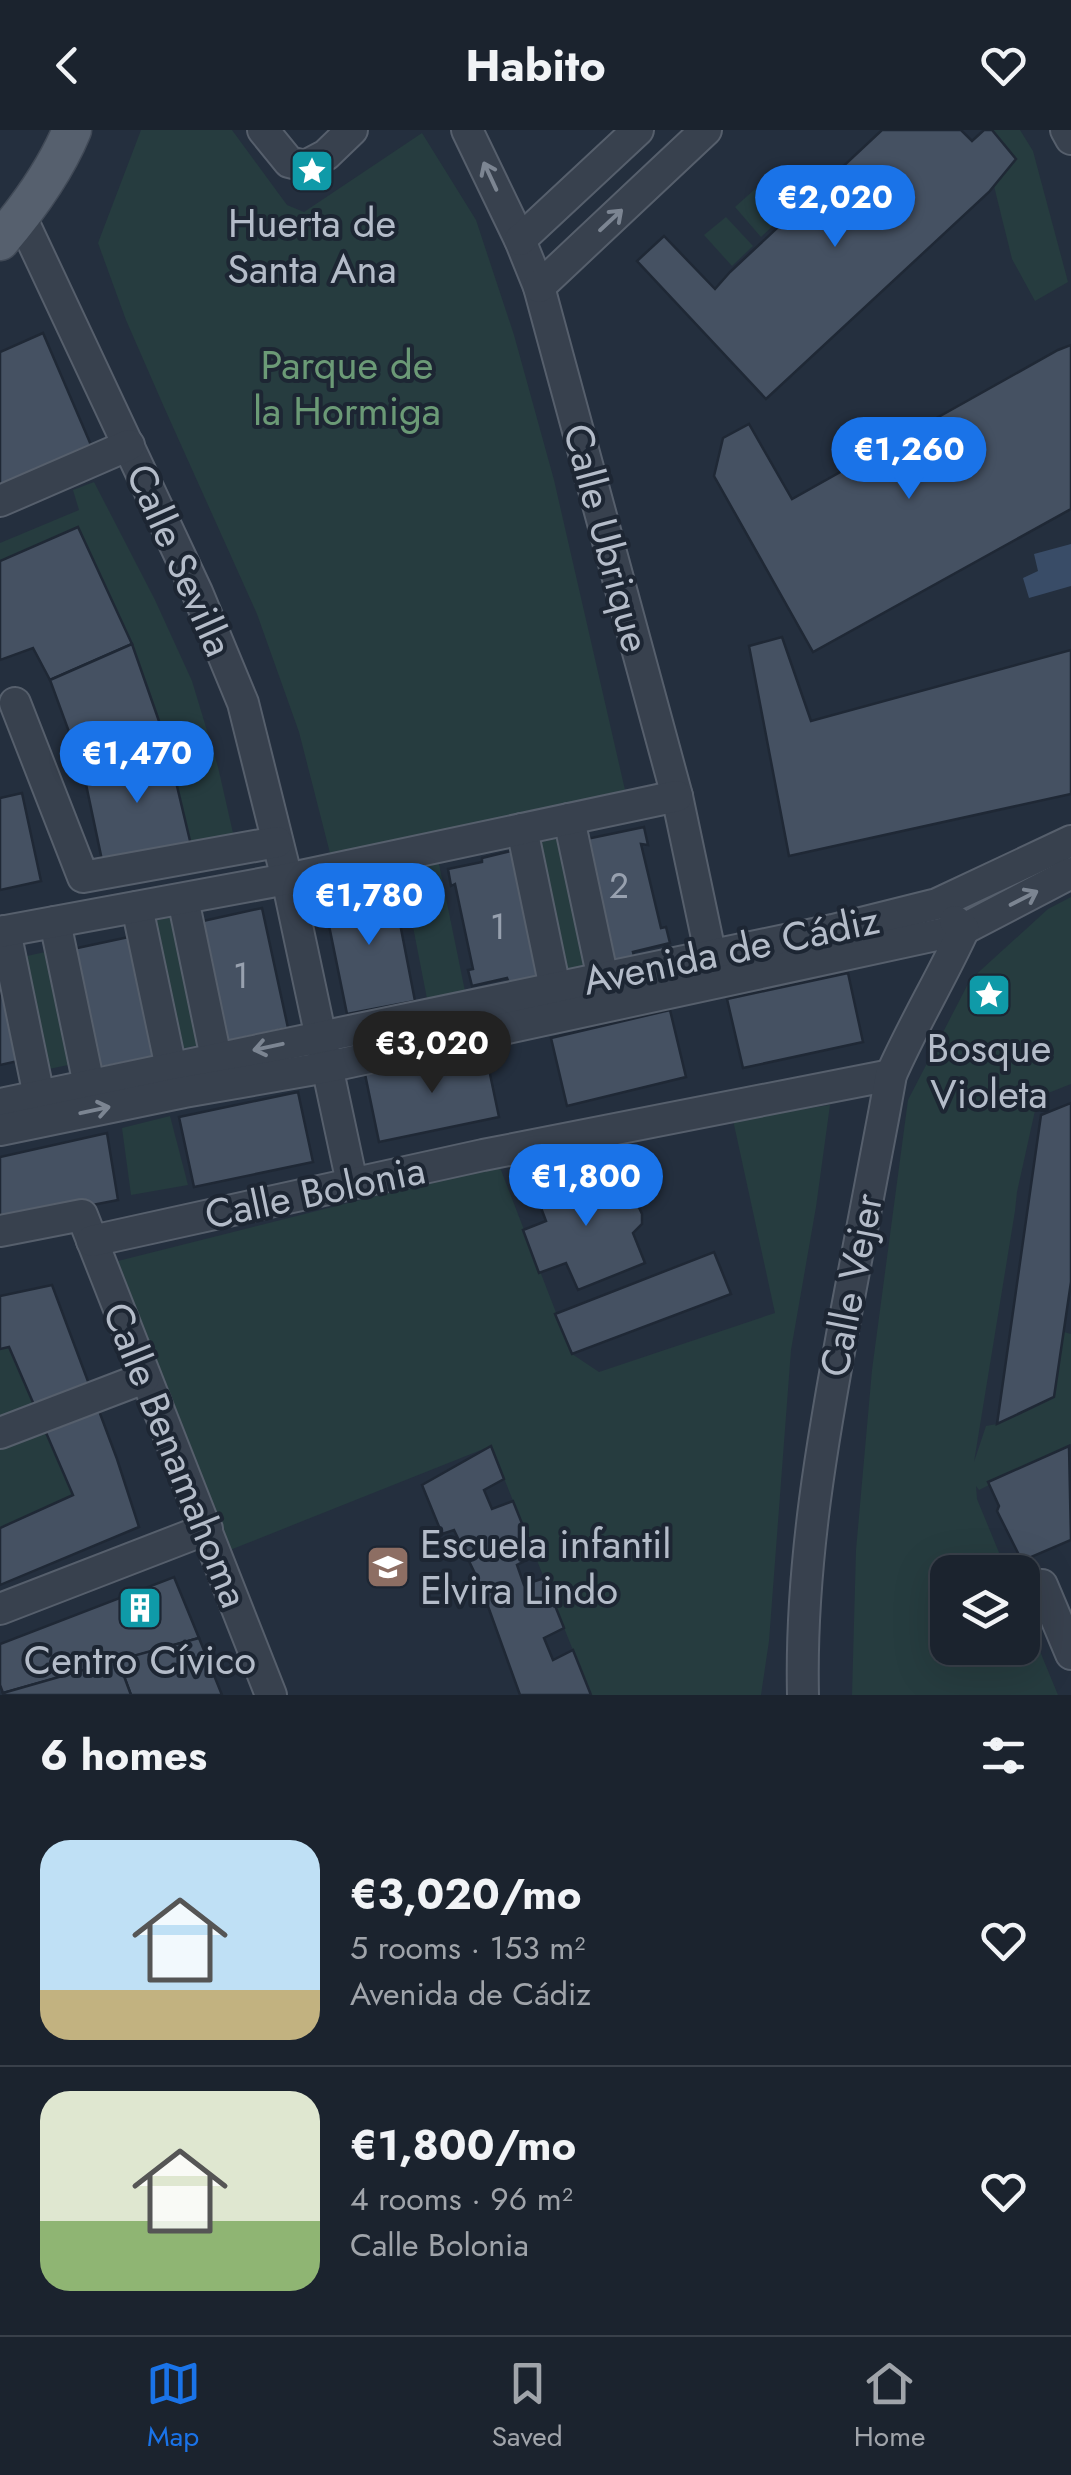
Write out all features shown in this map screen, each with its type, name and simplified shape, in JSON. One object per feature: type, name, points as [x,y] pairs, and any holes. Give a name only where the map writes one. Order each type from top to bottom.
[{"type":"main road","points":[[10,229],[61,157],[72,130]]},
{"type":"street","points":[[263,130],[289,162],[304,166],[326,154],[352,130]]},
{"type":"street","name":"Calle Ubrique","points":[[467,130],[539,286],[677,796],[711,957]]},
{"type":"street","points":[[539,286],[706,130]]},
{"type":"street","points":[[1066,130],[1071,139]]},
{"type":"street","points":[[520,240],[628,133],[661,174]]},
{"type":"street","name":"Calle Sevilla","points":[[10,229],[129,446],[197,592],[242,703],[287,879],[321,1036]]},
{"type":"street","points":[[0,501],[129,446]]},
{"type":"street","points":[[15,703],[83,876],[276,842]]},
{"type":"street","points":[[39,1096],[3,932],[287,879],[677,796]]},
{"type":"street","points":[[569,818],[603,979]]},
{"type":"street","points":[[522,828],[556,988]]},
{"type":"street","name":"Avenida de Cádiz","points":[[0,1104],[711,957],[937,904],[1071,841]]},
{"type":"street","name":"Calle Vejer","points":[[804,1695],[808,1575],[817,1479],[892,1076],[982,892],[1005,872]]},
{"type":"street","name":"Avenida de Cádiz","points":[[0,1130],[328,1067],[964,929],[1071,873]]},
{"type":"street","points":[[183,898],[216,1058]]},
{"type":"street","points":[[937,904],[964,929]]},
{"type":"street","points":[[137,907],[170,1068]]},
{"type":"street","points":[[56,922],[88,1085]]},
{"type":"street","points":[[321,1036],[352,1183]]},
{"type":"street","name":"Calle Bolonia","points":[[0,1231],[87,1228],[352,1183],[892,1076]]},
{"type":"street","name":"Calle Benamahoma","points":[[87,1228],[271,1695]]},
{"type":"street","points":[[0,1433],[144,1378]]},
{"type":"street","points":[[0,1610],[207,1529]]},
{"type":"street","points":[[1042,1585],[1071,1654]]},
{"type":"green space","name":"Parque de la Hormiga","points":[[141,130],[232,130],[287,205],[304,212],[422,133],[476,220],[514,335],[554,480],[625,790],[331,857],[299,732],[257,614],[126,320],[98,243]]},
{"type":"green space","points":[[992,130],[1020,130],[1033,151],[1068,282],[1035,301],[1012,259],[994,186]]},
{"type":"green space","points":[[774,172],[802,199],[761,237],[735,207]]},
{"type":"green space","points":[[726,217],[753,246],[732,266],[704,235]]},
{"type":"green space","points":[[94,482],[192,681],[233,833],[221,840],[191,845],[167,744],[132,644],[77,527],[0,561],[0,543],[79,510],[73,490]]},
{"type":"green space","points":[[567,837],[596,970],[558,977],[531,844]]},
{"type":"green space","points":[[439,864],[466,996],[428,1004],[402,870]]},
{"type":"green space","points":[[1071,897],[1071,1084],[1038,1097],[1017,1192],[974,1462],[986,1426],[1054,1397],[1064,1332],[1071,1334],[1071,1444],[979,1490],[976,1486],[977,1499],[1000,1555],[930,1555],[930,1665],[1040,1665],[1040,1651],[1058,1695],[852,1695],[856,1550],[872,1370],[908,1100],[970,980],[1048,909]]},
{"type":"green space","points":[[179,916],[207,1043],[173,1051],[148,922]]},
{"type":"green space","points":[[54,950],[78,1063],[39,1071],[18,958]]},
{"type":"green space","points":[[830,1105],[791,1350],[769,1641],[761,1695],[591,1695],[491,1446],[230,1550],[114,1262],[499,1165],[572,1354],[599,1372],[775,1313],[733,1120]]},
{"type":"green space","points":[[170,1116],[188,1185],[131,1195],[122,1128]]},
{"type":"green space","points":[[9,1347],[73,1495],[0,1528],[0,1349]]},
{"type":"water","points":[[1071,544],[1071,586],[1029,598],[1023,578],[1038,571],[1034,554]]},
{"type":"building","points":[[882,130],[961,130],[972,141],[984,130],[992,130],[1016,159],[989,192],[766,399],[637,261],[664,236],[715,289]]},
{"type":"building","points":[[43,333],[91,445],[0,486],[0,352]]},
{"type":"building","points":[[1071,345],[1071,509],[813,652],[714,476],[723,438],[749,424],[792,499]]},
{"type":"building","points":[[78,527],[132,644],[50,680],[33,648],[0,660],[0,561]]},
{"type":"building","points":[[782,637],[811,721],[1071,650],[1071,794],[789,856],[749,646]]},
{"type":"building","points":[[132,644],[167,744],[83,770],[50,680]]},
{"type":"building","points":[[167,744],[191,845],[103,865],[83,770]]},
{"type":"building","points":[[22,793],[41,881],[0,890],[0,798]]},
{"type":"building","points":[[644,827],[648,845],[641,844],[661,928],[666,927],[670,943],[603,964],[577,841]]},
{"type":"building","points":[[515,850],[543,975],[472,986],[468,970],[473,969],[455,884],[451,886],[448,869]]},
{"type":"building","points":[[392,882],[415,1001],[347,1014],[323,896]]},
{"type":"building","points":[[262,908],[288,1028],[220,1043],[194,923]]},
{"type":"building","points":[[138,935],[163,1055],[93,1069],[68,950]]},
{"type":"building","points":[[0,949],[27,1059],[0,1065]]},
{"type":"building","points":[[848,973],[863,1042],[743,1068],[727,999]]},
{"type":"building","points":[[670,1010],[686,1077],[567,1106],[551,1038]]},
{"type":"building","points":[[485,1050],[499,1117],[379,1142],[365,1074]]},
{"type":"building","points":[[298,1092],[313,1162],[194,1187],[179,1117]]},
{"type":"building","points":[[1071,1103],[1071,1282],[1054,1397],[997,1424],[1041,1115]]},
{"type":"building","points":[[107,1133],[118,1200],[0,1223],[0,1157]]},
{"type":"building","points":[[607,1165],[619,1199],[628,1197],[637,1203],[642,1214],[642,1224],[633,1233],[645,1263],[578,1290],[566,1263],[539,1273],[523,1230],[546,1221],[535,1192]]},
{"type":"building","points":[[714,1252],[731,1294],[572,1354],[555,1314]]},
{"type":"building","points":[[52,1285],[139,1527],[0,1585],[0,1528],[73,1495],[9,1347],[0,1349],[0,1296]]},
{"type":"building","points":[[491,1446],[504,1479],[484,1490],[492,1509],[513,1501],[535,1556],[517,1565],[524,1585],[544,1578],[564,1628],[544,1638],[553,1660],[573,1650],[591,1695],[520,1695],[480,1584],[454,1530],[442,1534],[422,1485]]},
{"type":"building","points":[[1069,1446],[1071,1540],[1036,1555],[1019,1555],[997,1511],[999,1506],[988,1482]]},
{"type":"building","name":"Centro Cívico","points":[[174,1577],[199,1638],[3,1693],[0,1644]]},
{"type":"building","points":[[199,1638],[222,1695],[131,1695],[118,1660]]},
{"type":"building","points":[[118,1660],[131,1695],[3,1693]]},
{"type":"place","name":"Huerta de Santa Ana","points":[[312,171]]},
{"type":"place","name":"Bosque Violeta","points":[[989,995]]},
{"type":"place","name":"Escuela infantil Elvira Lindo","points":[[388,1567]]},
{"type":"place","name":"Centro Cívico","points":[[140,1608]]}]
